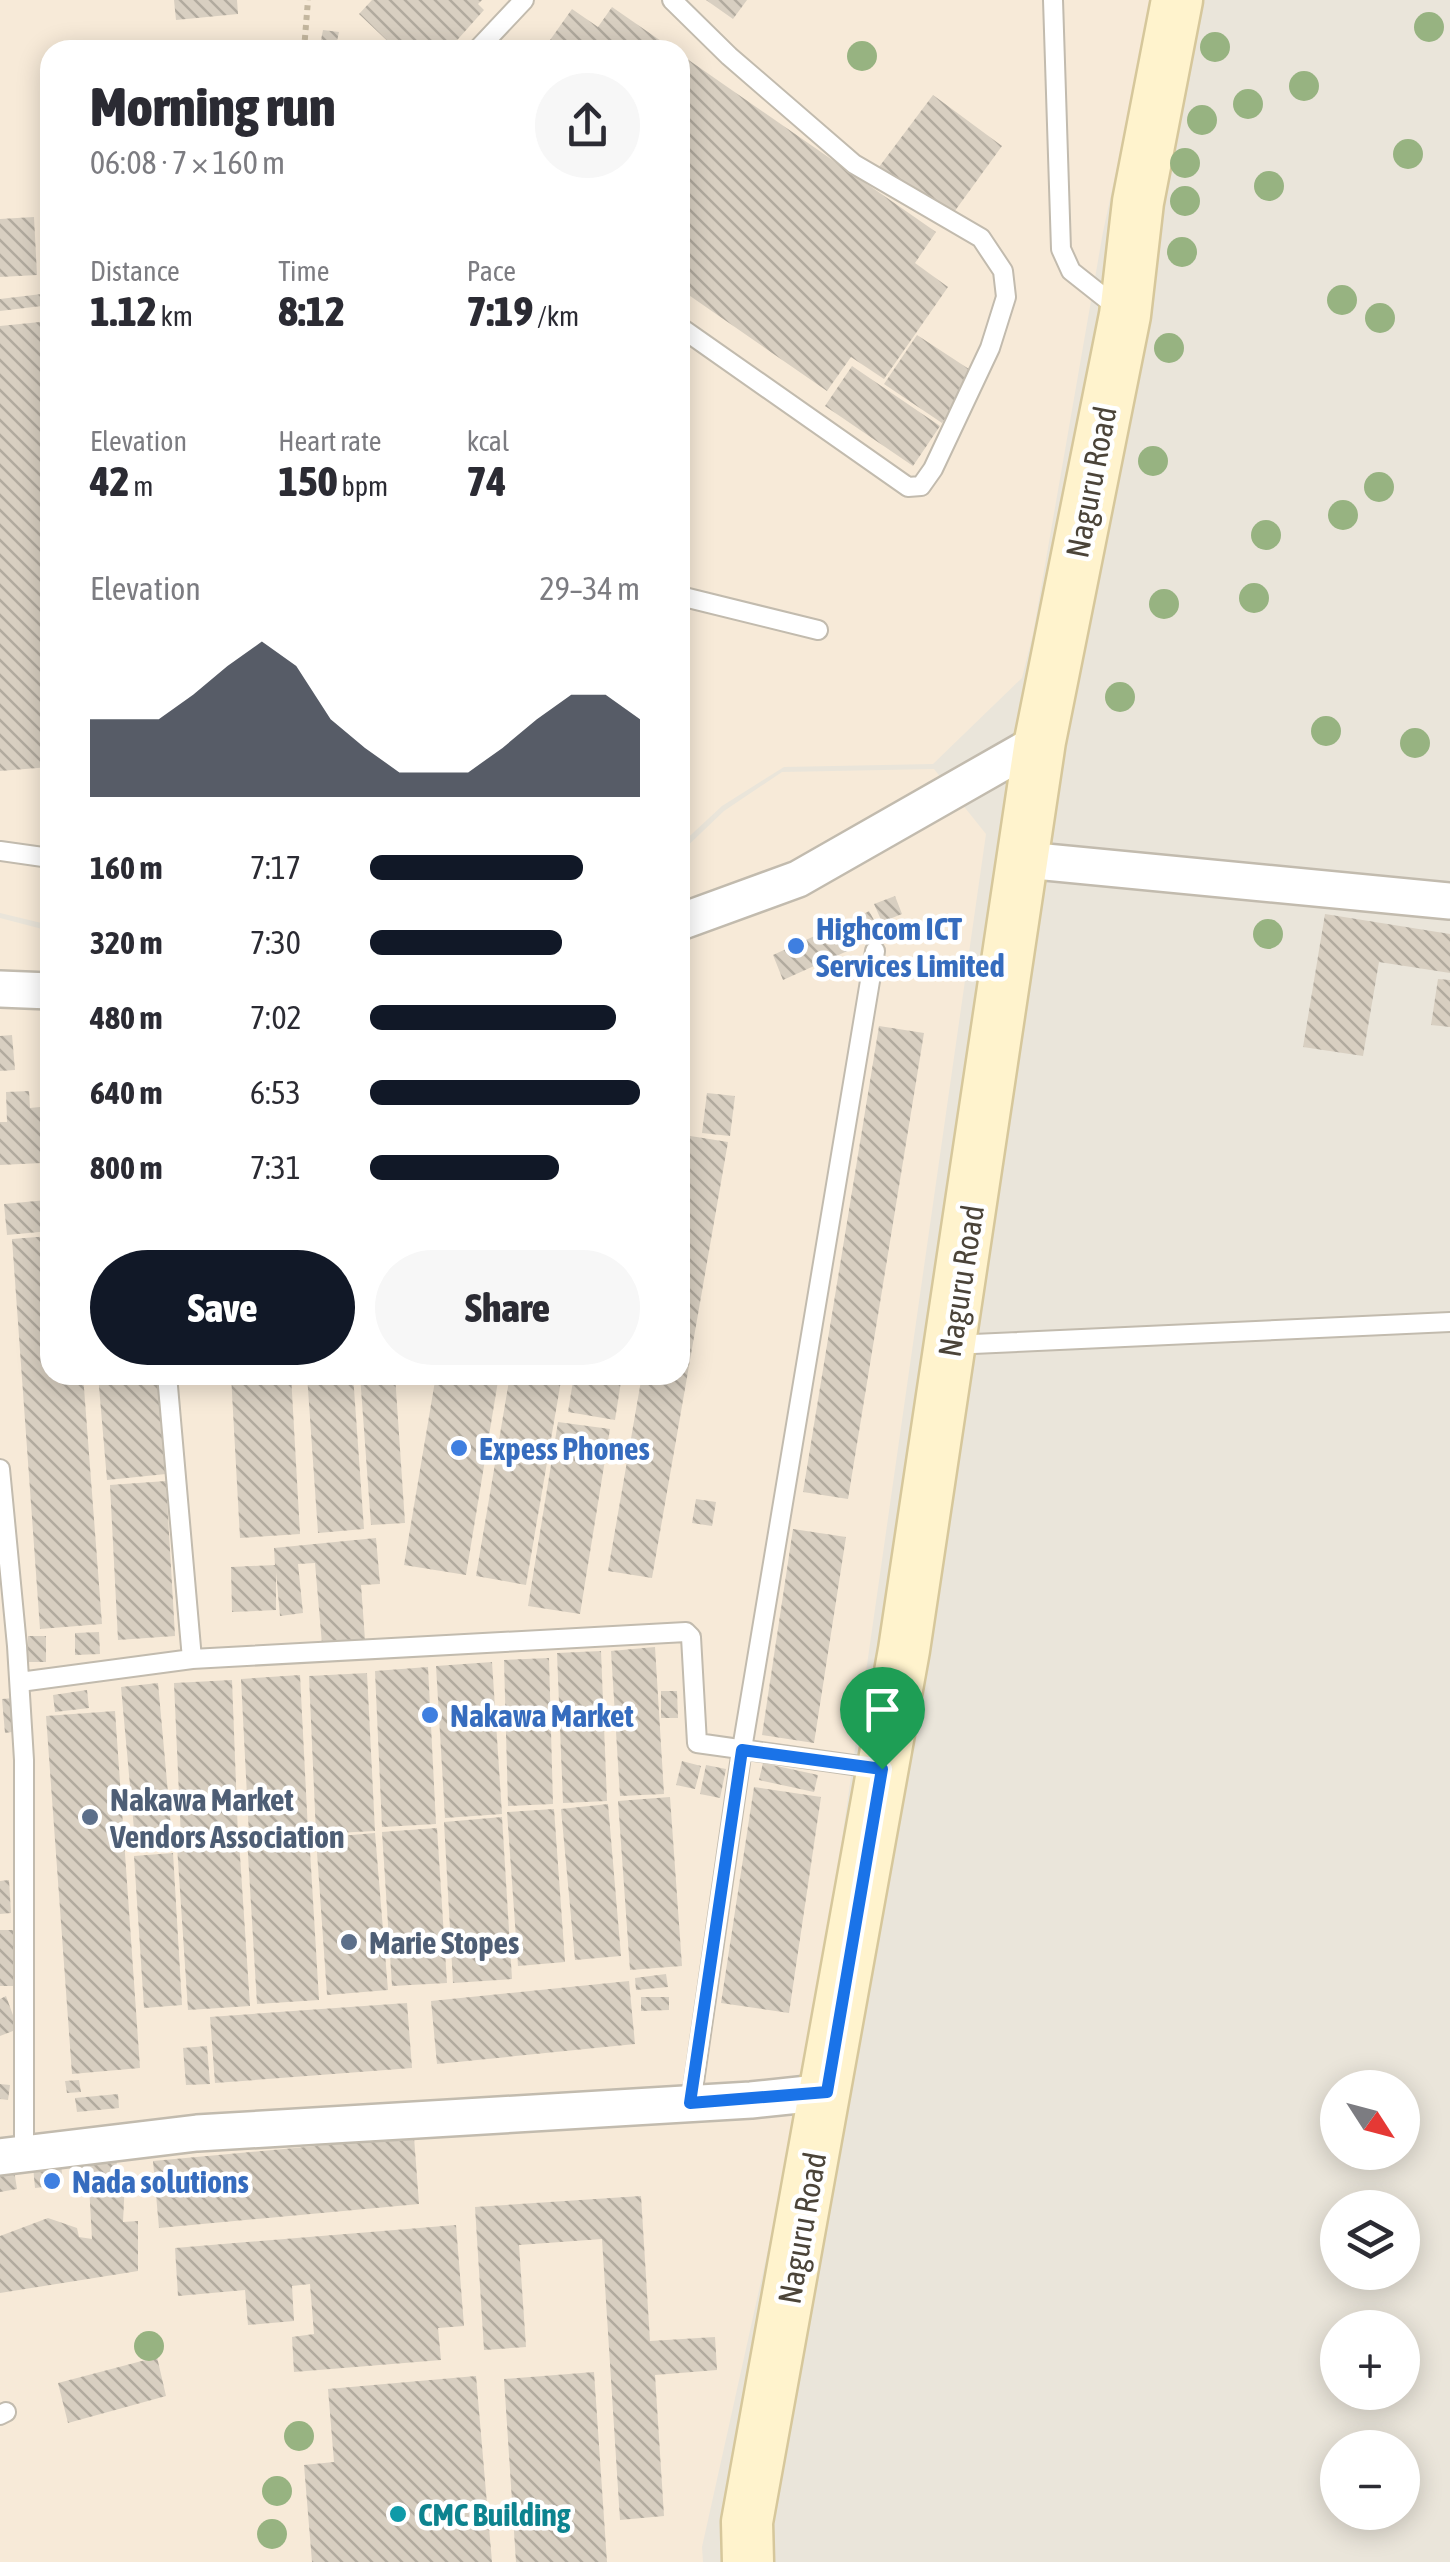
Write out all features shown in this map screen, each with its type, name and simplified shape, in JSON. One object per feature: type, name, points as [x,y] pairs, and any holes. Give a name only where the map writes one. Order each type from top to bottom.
[{"type":"street","name":"Naguru Road","points":[[748,2562],[747,2522],[904,1650],[1040,742],[1126,315],[1138,202],[1176,0]]},
{"type":"street","points":[[690,918],[798,880],[1040,742]]},
{"type":"street","points":[[1025,860],[1450,901]]},
{"type":"street","points":[[0,989],[40,991]]},
{"type":"street","points":[[12,2154],[197,2133],[827,2092]]},
{"type":"lane","points":[[486,40],[524,0]]},
{"type":"lane","points":[[672,0],[729,56],[854,164],[980,238],[1003,272],[1006,297],[990,348],[921,486],[908,487],[690,334]]},
{"type":"lane","points":[[1053,0],[1061,249],[1071,271],[1126,315]]},
{"type":"lane","points":[[690,598],[818,630]]},
{"type":"lane","points":[[0,851],[40,857]]},
{"type":"lane","points":[[690,2103],[742,1750],[875,951]]},
{"type":"lane","points":[[951,1345],[1450,1322]]},
{"type":"lane","points":[[168,1385],[192,1659]]},
{"type":"lane","points":[[0,1469],[24,1760],[12,2154]]},
{"type":"lane","points":[[20,1682],[192,1659],[686,1632],[691,1637],[697,1743],[882,1769]]},
{"type":"path","points":[[305,40],[308,0]]},
{"type":"shaded area","points":[[0,0],[1450,0],[1450,2562],[0,2562]]},
{"type":"shaded area","points":[[0,0],[1153,0],[1103,232],[1022,678],[933,764],[784,767],[722,806],[690,836],[690,40],[40,40],[40,923],[0,913]]},
{"type":"shaded area","name":"Nakawa Market","points":[[934,769],[986,834],[811,2056],[702,2547],[703,2562],[0,2562],[0,918],[40,928],[40,1385],[690,1385],[690,843],[724,811],[782,772]],"holes":[[[426,2104],[120,2129],[160,2119]]]},
{"type":"building","points":[[174,0],[237,0],[238,14],[176,20]]},
{"type":"building","points":[[372,0],[482,0],[478,4],[484,10],[457,40],[386,40],[359,14]]},
{"type":"building","points":[[706,0],[747,0],[733,19]]},
{"type":"building","points":[[612,7],[660,40],[550,40],[572,9],[598,27]]},
{"type":"building","points":[[323,30],[339,32],[337,40],[321,40]]},
{"type":"building","points":[[690,61],[936,232],[915,263],[948,287],[884,379],[851,357],[827,391],[690,296]]},
{"type":"building","points":[[933,95],[1002,146],[949,219],[879,167]]},
{"type":"building","points":[[34,217],[37,275],[0,277],[0,219]]},
{"type":"building","points":[[40,294],[40,306],[0,311],[0,299]]},
{"type":"building","points":[[40,322],[40,768],[0,771],[0,326]]},
{"type":"building","points":[[917,335],[975,373],[942,423],[884,384]]},
{"type":"building","points":[[852,366],[940,426],[913,466],[825,406]]},
{"type":"building","points":[[895,896],[902,914],[882,922],[874,904]]},
{"type":"building","points":[[869,911],[879,929],[865,938],[854,920]]},
{"type":"building","points":[[1325,914],[1450,934],[1450,973],[1379,962],[1363,1056],[1303,1047]]},
{"type":"building","points":[[843,923],[854,948],[783,980],[773,955]]},
{"type":"building","points":[[1438,979],[1450,980],[1450,1027],[1431,1025]]},
{"type":"building","points":[[879,1026],[924,1033],[848,1499],[803,1492]]},
{"type":"building","points":[[12,1035],[15,1070],[0,1071],[0,1036]]},
{"type":"building","points":[[29,1091],[30,1108],[40,1107],[40,1163],[0,1165],[0,1122],[7,1122],[6,1092]]},
{"type":"building","points":[[707,1093],[735,1096],[730,1136],[702,1133]]},
{"type":"building","points":[[690,1136],[728,1142],[690,1360]]},
{"type":"building","points":[[40,1201],[40,1232],[7,1235],[4,1204]]},
{"type":"building","points":[[40,1237],[40,1385],[84,1385],[102,1624],[40,1629],[12,1239]]},
{"type":"building","points":[[99,1385],[159,1385],[166,1474],[107,1480]]},
{"type":"building","points":[[232,1385],[292,1385],[300,1534],[240,1538]]},
{"type":"building","points":[[308,1385],[354,1385],[364,1529],[318,1533]]},
{"type":"building","points":[[361,1385],[396,1385],[405,1523],[371,1525]]},
{"type":"building","points":[[434,1385],[497,1385],[466,1575],[404,1565]]},
{"type":"building","points":[[508,1385],[560,1385],[526,1585],[476,1576]]},
{"type":"building","points":[[572,1385],[620,1385],[615,1420],[568,1412]]},
{"type":"building","points":[[640,1385],[686,1385],[652,1578],[608,1571]]},
{"type":"building","points":[[558,1422],[610,1429],[580,1614],[528,1606]]},
{"type":"building","points":[[166,1481],[175,1636],[118,1640],[110,1485]]},
{"type":"building","points":[[696,1499],[716,1502],[712,1526],[692,1523]]},
{"type":"building","points":[[793,1529],[846,1537],[814,1743],[762,1735]]},
{"type":"building","points":[[376,1538],[380,1584],[361,1585],[365,1640],[322,1644],[315,1563],[298,1564],[303,1613],[280,1616],[276,1572],[276,1610],[232,1612],[231,1567],[275,1565],[274,1548]]},
{"type":"building","points":[[99,1632],[100,1654],[75,1655],[75,1633]]},
{"type":"building","points":[[28,1636],[46,1636],[46,1662],[28,1662]]},
{"type":"building","points":[[655,1647],[664,1794],[620,1796],[611,1651]]},
{"type":"building","points":[[601,1651],[607,1801],[563,1803],[557,1653]]},
{"type":"building","points":[[549,1658],[553,1804],[508,1806],[504,1660]]},
{"type":"building","points":[[492,1662],[502,1814],[445,1818],[436,1666]]},
{"type":"building","points":[[428,1667],[436,1824],[382,1827],[375,1671]]},
{"type":"building","points":[[367,1673],[375,1831],[316,1834],[309,1676]]},
{"type":"building","points":[[300,1675],[308,1831],[249,1835],[241,1679]]},
{"type":"building","points":[[232,1680],[238,1836],[181,1839],[174,1683]]},
{"type":"building","points":[[158,1683],[173,1848],[136,1851],[121,1687]]},
{"type":"building","points":[[87,1690],[89,1708],[55,1712],[53,1695]]},
{"type":"building","points":[[661,1691],[677,1691],[678,1718],[661,1718]]},
{"type":"building","points":[[14,1698],[18,1731],[5,1733],[2,1699]]},
{"type":"building","points":[[115,1711],[140,2068],[72,2074],[46,1716]]},
{"type":"building","points":[[682,1761],[701,1766],[695,1789],[676,1785]]},
{"type":"building","points":[[763,1763],[818,1775],[814,1792],[759,1780]]},
{"type":"building","points":[[706,1765],[726,1769],[720,1798],[700,1794]]},
{"type":"building","points":[[754,1787],[821,1797],[789,2013],[721,2003]]},
{"type":"building","points":[[670,1797],[682,1966],[630,1970],[618,1801]]},
{"type":"building","points":[[608,1804],[621,1956],[575,1960],[561,1809]]},
{"type":"building","points":[[554,1809],[565,1962],[518,1966],[507,1812]]},
{"type":"building","points":[[502,1817],[512,1979],[453,1983],[444,1822]]},
{"type":"building","points":[[437,1828],[447,1983],[392,1986],[382,1832]]},
{"type":"building","points":[[375,1833],[388,1990],[327,1995],[316,1838]]},
{"type":"building","points":[[309,1834],[319,2000],[257,2004],[247,1838]]},
{"type":"building","points":[[239,1841],[250,2006],[188,2010],[177,1846]]},
{"type":"building","points":[[173,1853],[182,2005],[144,2008],[134,1856]]},
{"type":"building","points":[[9,1880],[11,1913],[0,1914],[0,1881]]},
{"type":"building","points":[[0,1930],[16,1930],[13,1986],[0,1986]]},
{"type":"building","points":[[666,1974],[668,1987],[636,1990],[635,1978]]},
{"type":"building","points":[[629,1981],[635,2044],[437,2064],[431,2001]]},
{"type":"building","points":[[6,1996],[18,2029],[0,2036],[0,1999]]},
{"type":"building","points":[[641,1997],[669,1997],[669,2010],[641,2011]]},
{"type":"building","points":[[407,2003],[412,2068],[215,2083],[210,2017]]},
{"type":"building","points":[[207,2046],[210,2084],[186,2085],[183,2048]]},
{"type":"building","points":[[79,2080],[81,2092],[67,2093],[65,2081]]},
{"type":"building","points":[[0,2084],[10,2085],[8,2100],[0,2099]]},
{"type":"building","points":[[118,2094],[119,2108],[77,2112],[75,2098]]},
{"type":"building","points":[[414,2137],[419,2204],[159,2228],[153,2161]]},
{"type":"building","points":[[116,2157],[118,2175],[83,2180],[81,2162]]},
{"type":"building","points":[[61,2163],[63,2185],[35,2188],[33,2166]]},
{"type":"building","points":[[14,2170],[17,2189],[0,2192],[0,2173]]},
{"type":"building","points":[[125,2180],[123,2222],[138,2221],[138,2271],[0,2293],[0,2236],[48,2218],[77,2228],[79,2237],[92,2239],[89,2185]]},
{"type":"building","points":[[641,2196],[650,2341],[715,2337],[717,2370],[655,2375],[664,2516],[620,2520],[602,2239],[519,2245],[526,2347],[484,2350],[475,2207]]},
{"type":"building","points":[[456,2225],[464,2326],[438,2328],[441,2360],[294,2372],[292,2337],[314,2334],[310,2284],[292,2286],[294,2321],[248,2325],[245,2290],[178,2296],[175,2248]]},
{"type":"building","points":[[157,2357],[166,2396],[68,2423],[58,2383]]},
{"type":"building","points":[[594,2372],[607,2562],[516,2562],[504,2379]]},
{"type":"building","name":"CMC Building","points":[[476,2376],[492,2562],[312,2562],[304,2465],[334,2462],[328,2389]]},
{"type":"place","name":"Highcom ICT Services Limited","points":[[796,946]]},
{"type":"place","name":"Expess Phones","points":[[459,1448]]},
{"type":"place","name":"Nakawa Market","points":[[430,1715]]},
{"type":"place","name":"Nakawa Market Vendors Association","points":[[90,1817]]},
{"type":"place","name":"Marie Stopes","points":[[349,1942]]},
{"type":"place","name":"Nada solutions","points":[[52,2181]]},
{"type":"place","name":"CMC Building","points":[[398,2514]]},
{"type":"route","points":[[742,1750],[882,1769],[827,2092],[690,2103],[742,1750]]}]
